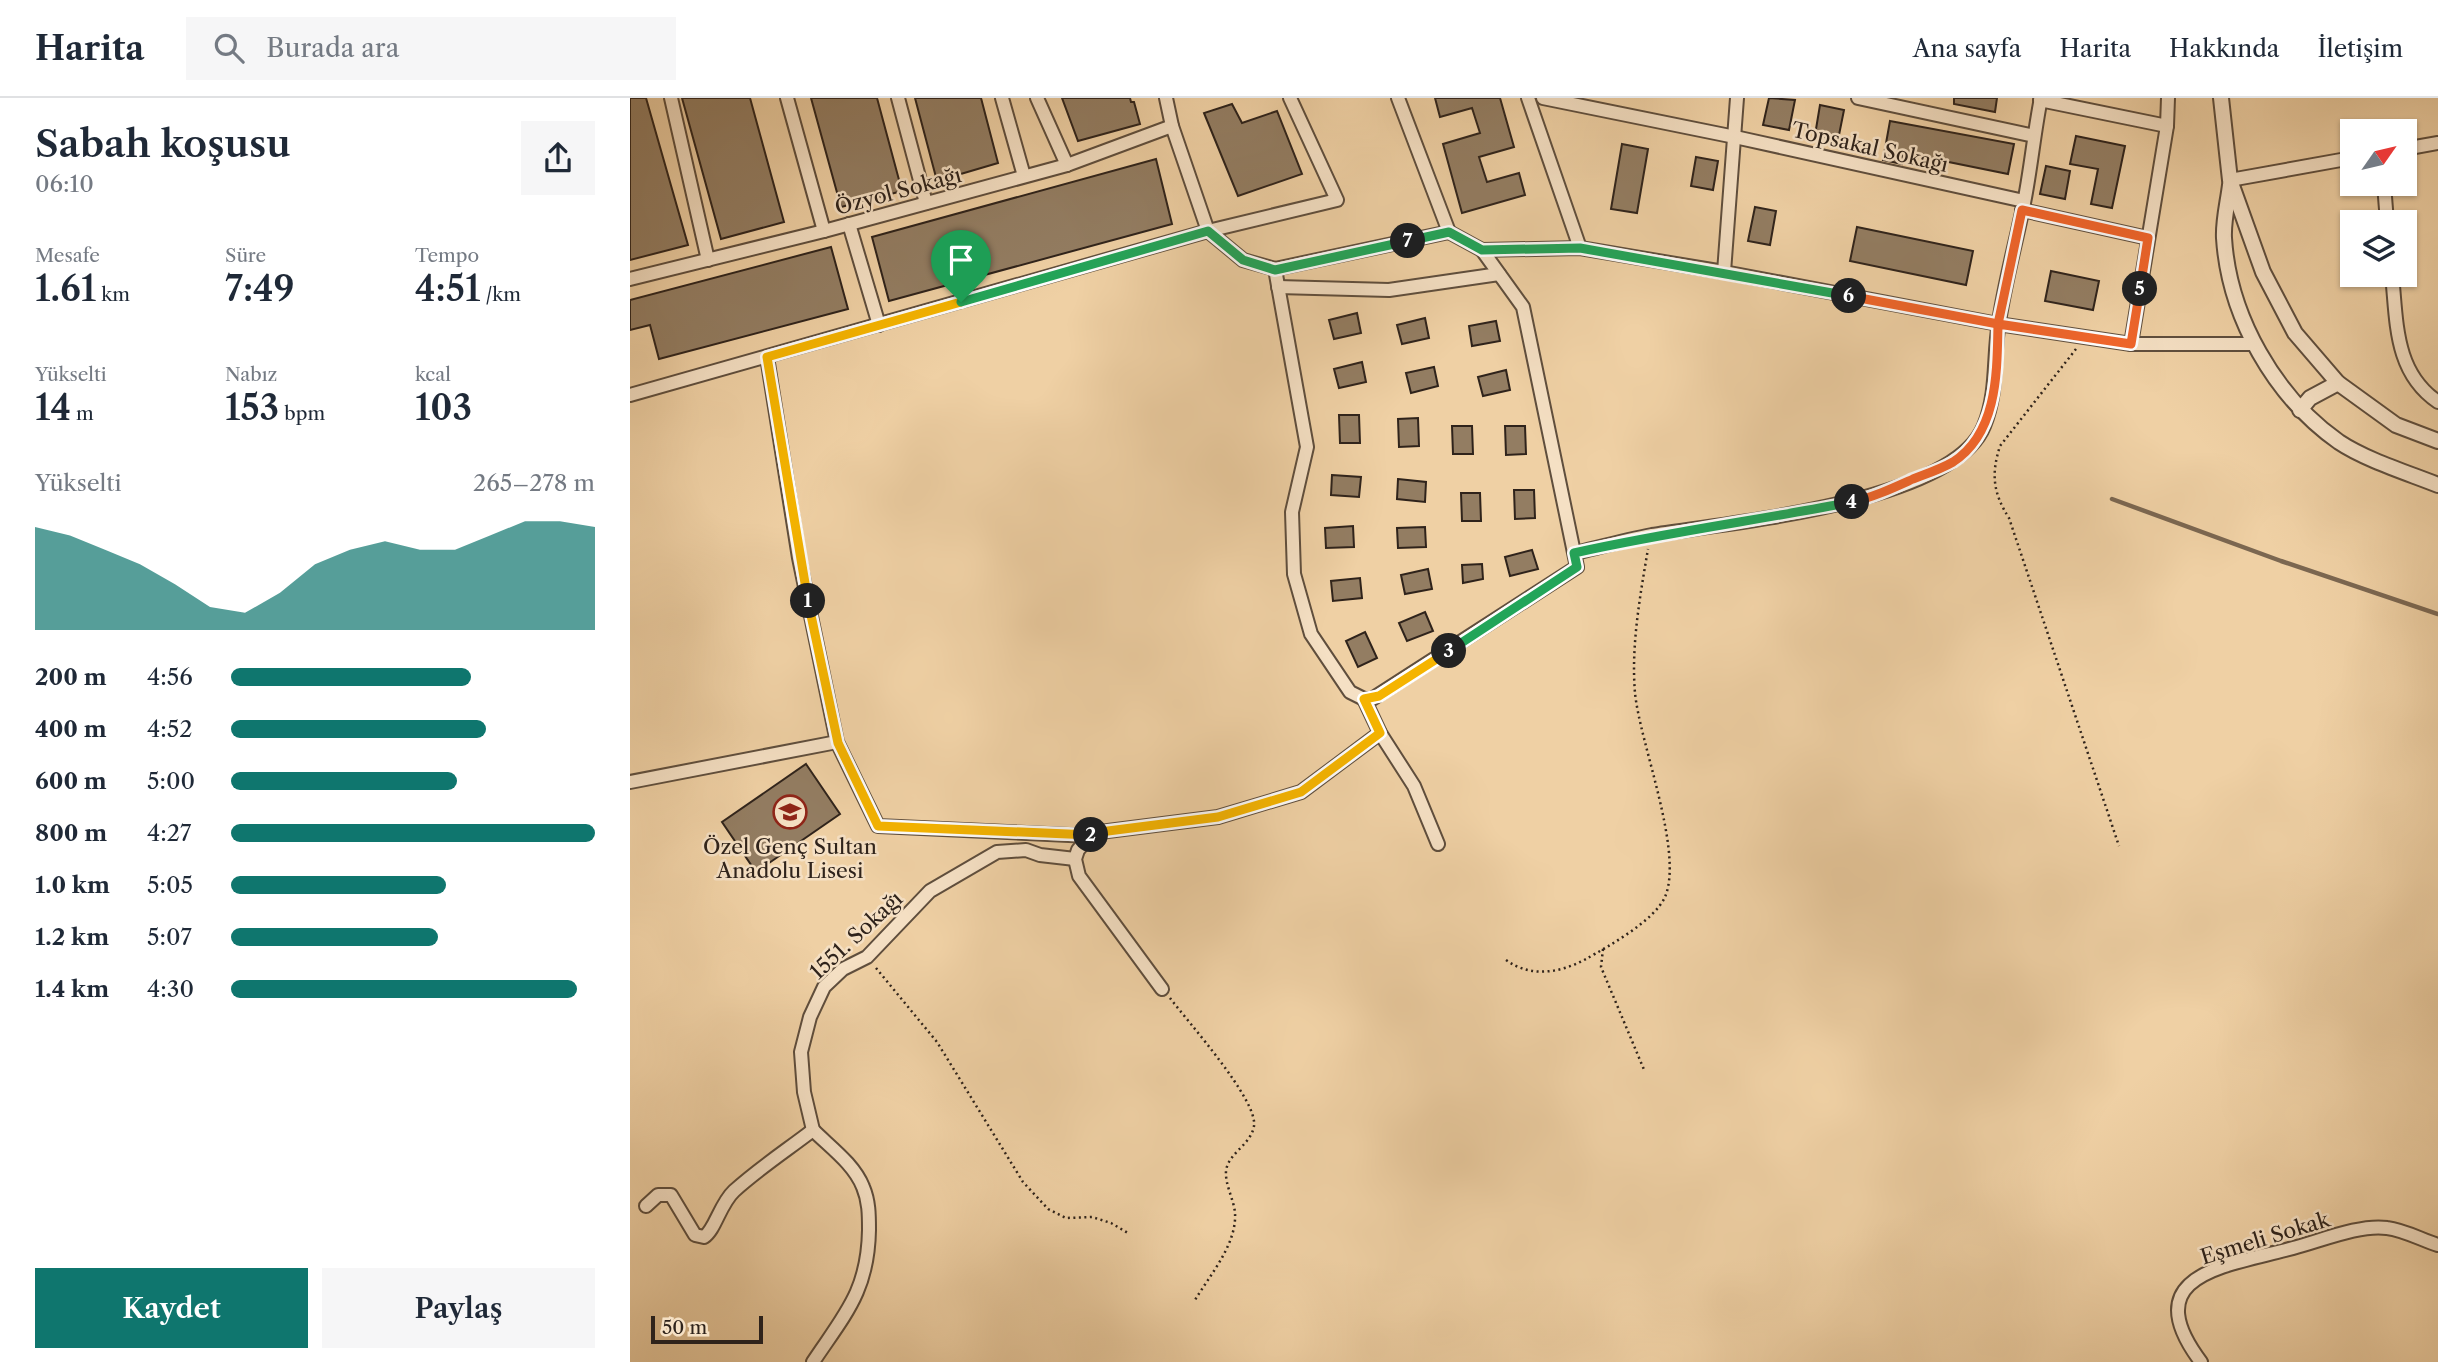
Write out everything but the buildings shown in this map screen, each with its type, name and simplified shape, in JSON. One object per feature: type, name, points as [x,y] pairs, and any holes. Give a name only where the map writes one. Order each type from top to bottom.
[{"type":"street","points":[[671,98],[708,260]]},
{"type":"street","points":[[787,98],[824,231]]},
{"type":"street","points":[[898,98],[926,203]]},
{"type":"street","points":[[1002,98],[1024,176]]},
{"type":"street","points":[[1037,98],[1068,165]]},
{"type":"street","points":[[1166,98],[1172,126],[1208,231],[1243,260],[1275,270],[1449,232]]},
{"type":"street","points":[[630,396],[1208,231],[1338,200],[1290,98]]},
{"type":"street","points":[[1275,270],[1307,447],[1292,512],[1294,574],[1311,634],[1345,686],[1350,692],[1364,699],[1379,696],[1577,567],[1523,307],[1482,250],[1449,232],[1398,98]]},
{"type":"street","points":[[1528,98],[1580,248]]},
{"type":"street","name":"Topsakal Sokağı","points":[[1543,98],[1735,137],[2023,205],[2148,238]]},
{"type":"street","points":[[1724,272],[1737,98]]},
{"type":"street","points":[[1858,98],[2034,136]]},
{"type":"street","points":[[2131,344],[2167,126],[2168,98]]},
{"type":"street","points":[[2221,98],[2230,180],[2223,236],[2232,292],[2254,344],[2300,410],[2341,444],[2438,485]]},
{"type":"street","points":[[1574,553],[1650,536],[1868,499],[1952,463],[1971,447],[1984,427],[1996,376],[1998,324],[2023,205],[2040,99],[2167,126]]},
{"type":"street","name":"Özyol Sokağı","points":[[630,279],[824,231],[1068,165],[1172,126]]},
{"type":"street","points":[[2417,147],[2438,143]]},
{"type":"street","points":[[2230,180],[2340,160]]},
{"type":"street","points":[[2230,180],[2263,272],[2295,333],[2338,383],[2396,425],[2438,441]]},
{"type":"street","points":[[849,224],[879,325]]},
{"type":"street","points":[[1482,250],[1580,248],[1724,272],[1998,324],[2131,344],[2254,344]]},
{"type":"street","points":[[1278,287],[1389,290],[1499,274]]},
{"type":"street","points":[[2393,287],[2400,351],[2410,375],[2427,395],[2438,402]]},
{"type":"street","points":[[767,357],[799,558],[838,743],[878,826],[1090,835],[1218,817],[1301,792],[1380,733]]},
{"type":"street","points":[[2300,410],[2310,398],[2338,383]]},
{"type":"street","points":[[1364,699],[1380,733],[1414,786],[1438,844]]},
{"type":"street","points":[[630,782],[838,743]]},
{"type":"street","points":[[1090,835],[1082,842],[1075,859],[1079,876],[1163,989]]},
{"type":"street","name":"1551. Sokağı","points":[[813,1130],[804,1092],[801,1052],[810,1017],[824,987],[843,969],[867,957],[930,891],[997,852],[1026,850],[1040,855],[1075,859]]},
{"type":"street","points":[[646,1206],[658,1195],[671,1195],[695,1235],[704,1237],[710,1233],[718,1211],[732,1192],[813,1130],[854,1171],[864,1187],[869,1206],[864,1275],[847,1315],[813,1362]]},
{"type":"street","name":"Eşmeli Sokak","points":[[2201,1362],[2186,1342],[2177,1321],[2176,1311],[2183,1292],[2204,1273],[2353,1232],[2387,1227],[2438,1245]]},
{"type":"path","points":[[2086,337],[2000,446],[1994,464],[1994,483],[1999,502],[2009,518],[2119,846]]},
{"type":"path","points":[[1506,960],[1517,968],[1531,972],[1547,972],[1576,964],[1603,949],[1657,909],[1665,897],[1670,877],[1664,820],[1635,693],[1637,614],[1650,536]]},
{"type":"path","points":[[1603,949],[1601,967],[1645,1072]]},
{"type":"path","points":[[867,957],[937,1042],[1023,1182],[1048,1209],[1066,1218],[1092,1217],[1111,1223],[1128,1233]]},
{"type":"path","points":[[1163,989],[1246,1098],[1255,1118],[1249,1140],[1231,1159],[1226,1171],[1235,1213],[1234,1229],[1229,1244],[1195,1300]]},
{"type":"waterway","points":[[2112,499],[2281,561],[2438,614]]},
{"type":"place","name":"Özel Genç Sultan Anadolu Lisesi","points":[[790,812]]},
{"type":"route","points":[[961,302],[767,357],[799,558],[838,743],[878,826],[1090,835],[1218,817],[1301,792],[1380,733],[1364,699],[1379,696],[1577,567],[1574,553],[1650,536],[1868,499],[1952,463],[1971,447],[1984,427],[1996,376],[1998,324],[2131,344],[2148,238],[2022,210],[1998,324],[1724,272],[1580,248],[1482,250],[1449,232],[1275,270],[1258,267],[1243,260],[1208,231],[961,302]]}]
